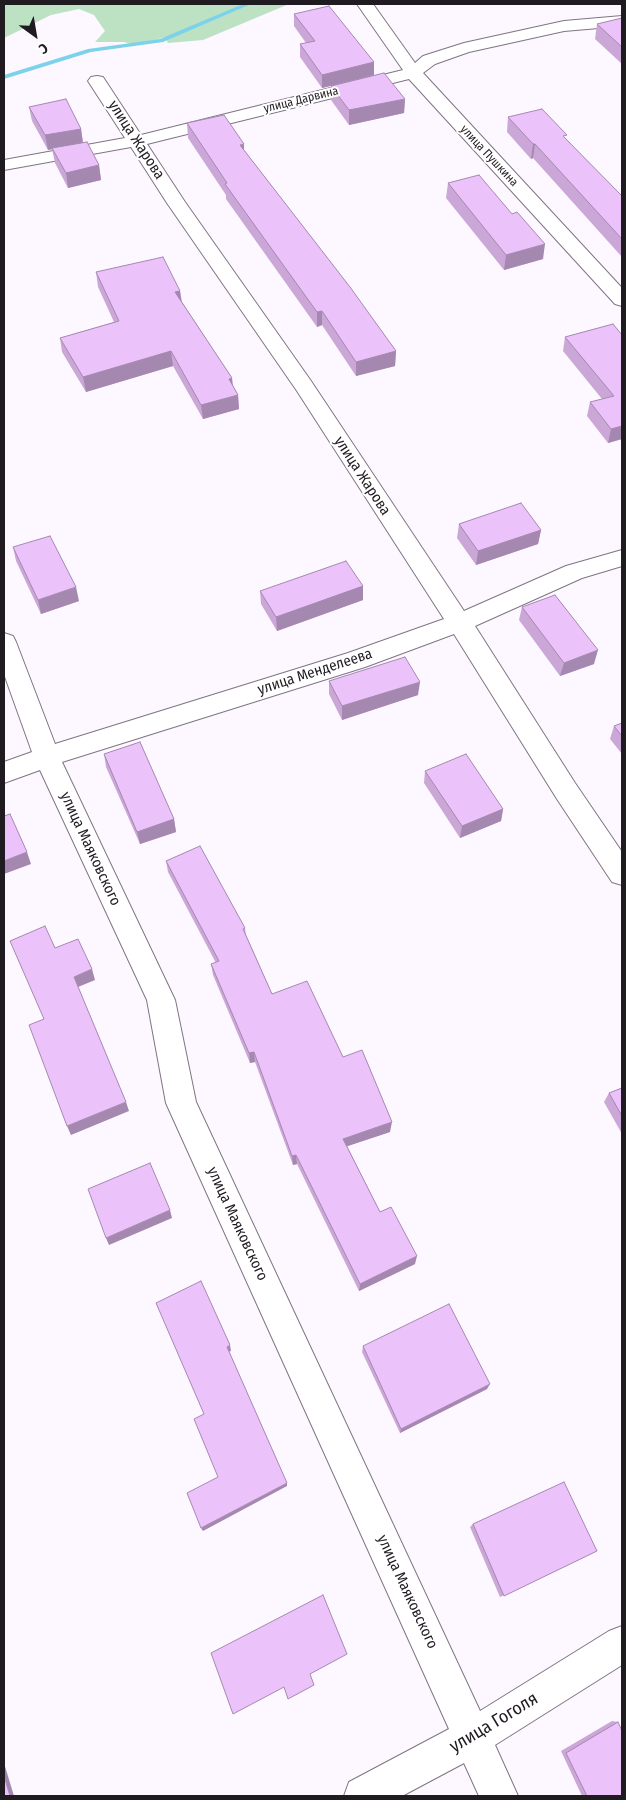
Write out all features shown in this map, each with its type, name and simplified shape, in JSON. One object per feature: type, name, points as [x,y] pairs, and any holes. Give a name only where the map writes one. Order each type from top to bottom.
[{"type":"street","name":"улица Пушкина","points":[[365,4],[413,73],[622,300]]},
{"type":"street","name":"улица Дарвина","points":[[4,165],[136,141],[413,73],[429,60],[464,48],[564,26],[622,21]]},
{"type":"street","name":"улица Жарова","points":[[97,81],[176,203],[304,386],[505,692],[566,791],[622,874]]},
{"type":"street","name":"улица Менделеева","points":[[4,773],[47,757],[356,660],[459,623],[574,572],[622,558]]},
{"type":"street","name":"улица Маяковского","points":[[4,642],[47,757],[161,1000],[181,1103],[474,1737],[499,1796]]},
{"type":"street","name":"улица Гоголя","points":[[364,1796],[474,1737],[622,1644]]},
{"type":"green space","points":[[4,4],[289,4],[203,40],[168,43],[165,37],[131,44],[124,42],[95,42],[105,31],[94,15],[79,9],[51,15],[4,38]]},
{"type":"building","points":[[329,6],[374,62],[322,75],[300,44],[315,41],[294,14]]},
{"type":"building","points":[[622,18],[622,47],[597,24]]},
{"type":"building","points":[[384,73],[405,99],[349,110],[331,86]]},
{"type":"building","points":[[66,99],[81,129],[45,135],[29,107]]},
{"type":"building","points":[[542,109],[567,135],[563,136],[622,196],[622,239],[508,117]]},
{"type":"building","points":[[224,115],[244,144],[240,145],[350,287],[396,351],[356,362],[322,311],[317,312],[225,184],[227,183],[187,123]]},
{"type":"building","points":[[87,142],[99,165],[66,173],[52,148]]},
{"type":"building","points":[[479,175],[512,214],[517,212],[545,244],[506,255],[448,183]]},
{"type":"building","points":[[163,257],[180,291],[175,292],[232,378],[229,379],[238,395],[201,405],[171,351],[83,377],[60,338],[119,321],[96,272]]},
{"type":"building","points":[[613,324],[622,335],[622,426],[611,429],[590,402],[614,396],[565,337]]},
{"type":"building","points":[[521,503],[541,530],[478,551],[459,524]]},
{"type":"building","points":[[50,536],[76,587],[38,600],[13,547]]},
{"type":"building","points":[[346,561],[363,586],[276,617],[260,591]]},
{"type":"building","points":[[555,595],[598,650],[564,663],[522,607]]},
{"type":"building","points":[[405,657],[420,682],[342,706],[329,681]]},
{"type":"building","points":[[622,723],[622,736],[614,726]]},
{"type":"building","points":[[140,742],[174,819],[137,832],[104,754]]},
{"type":"building","points":[[466,754],[503,809],[462,826],[425,771]]},
{"type":"building","points":[[10,814],[27,852],[4,861],[4,816]]},
{"type":"building","points":[[200,846],[245,928],[243,929],[272,994],[307,981],[343,1057],[362,1050],[392,1122],[343,1139],[380,1212],[391,1207],[417,1256],[360,1284],[296,1155],[292,1156],[254,1052],[249,1053],[211,964],[219,961],[166,861]]},
{"type":"building","points":[[45,926],[55,948],[78,939],[92,969],[74,977],[126,1102],[67,1126],[29,1025],[44,1019],[10,941]]},
{"type":"building","points":[[622,1088],[622,1116],[609,1093]]},
{"type":"building","points":[[150,1163],[170,1210],[106,1238],[88,1189]]},
{"type":"building","points":[[201,1281],[230,1345],[227,1347],[287,1483],[201,1528],[187,1493],[218,1477],[194,1419],[204,1414],[156,1303]]},
{"type":"building","points":[[449,1304],[490,1384],[401,1429],[363,1346]]},
{"type":"building","points":[[564,1482],[597,1551],[504,1596],[473,1524]]},
{"type":"building","points":[[323,1595],[347,1654],[310,1674],[314,1685],[288,1699],[284,1687],[233,1714],[211,1653]]},
{"type":"building","points":[[618,1722],[622,1731],[622,1796],[587,1796],[566,1753]]},
{"type":"building","points":[[4,1776],[10,1796],[4,1796]]},
{"type":"waterway","points":[[4,77],[90,50],[161,41],[248,4]]}]
